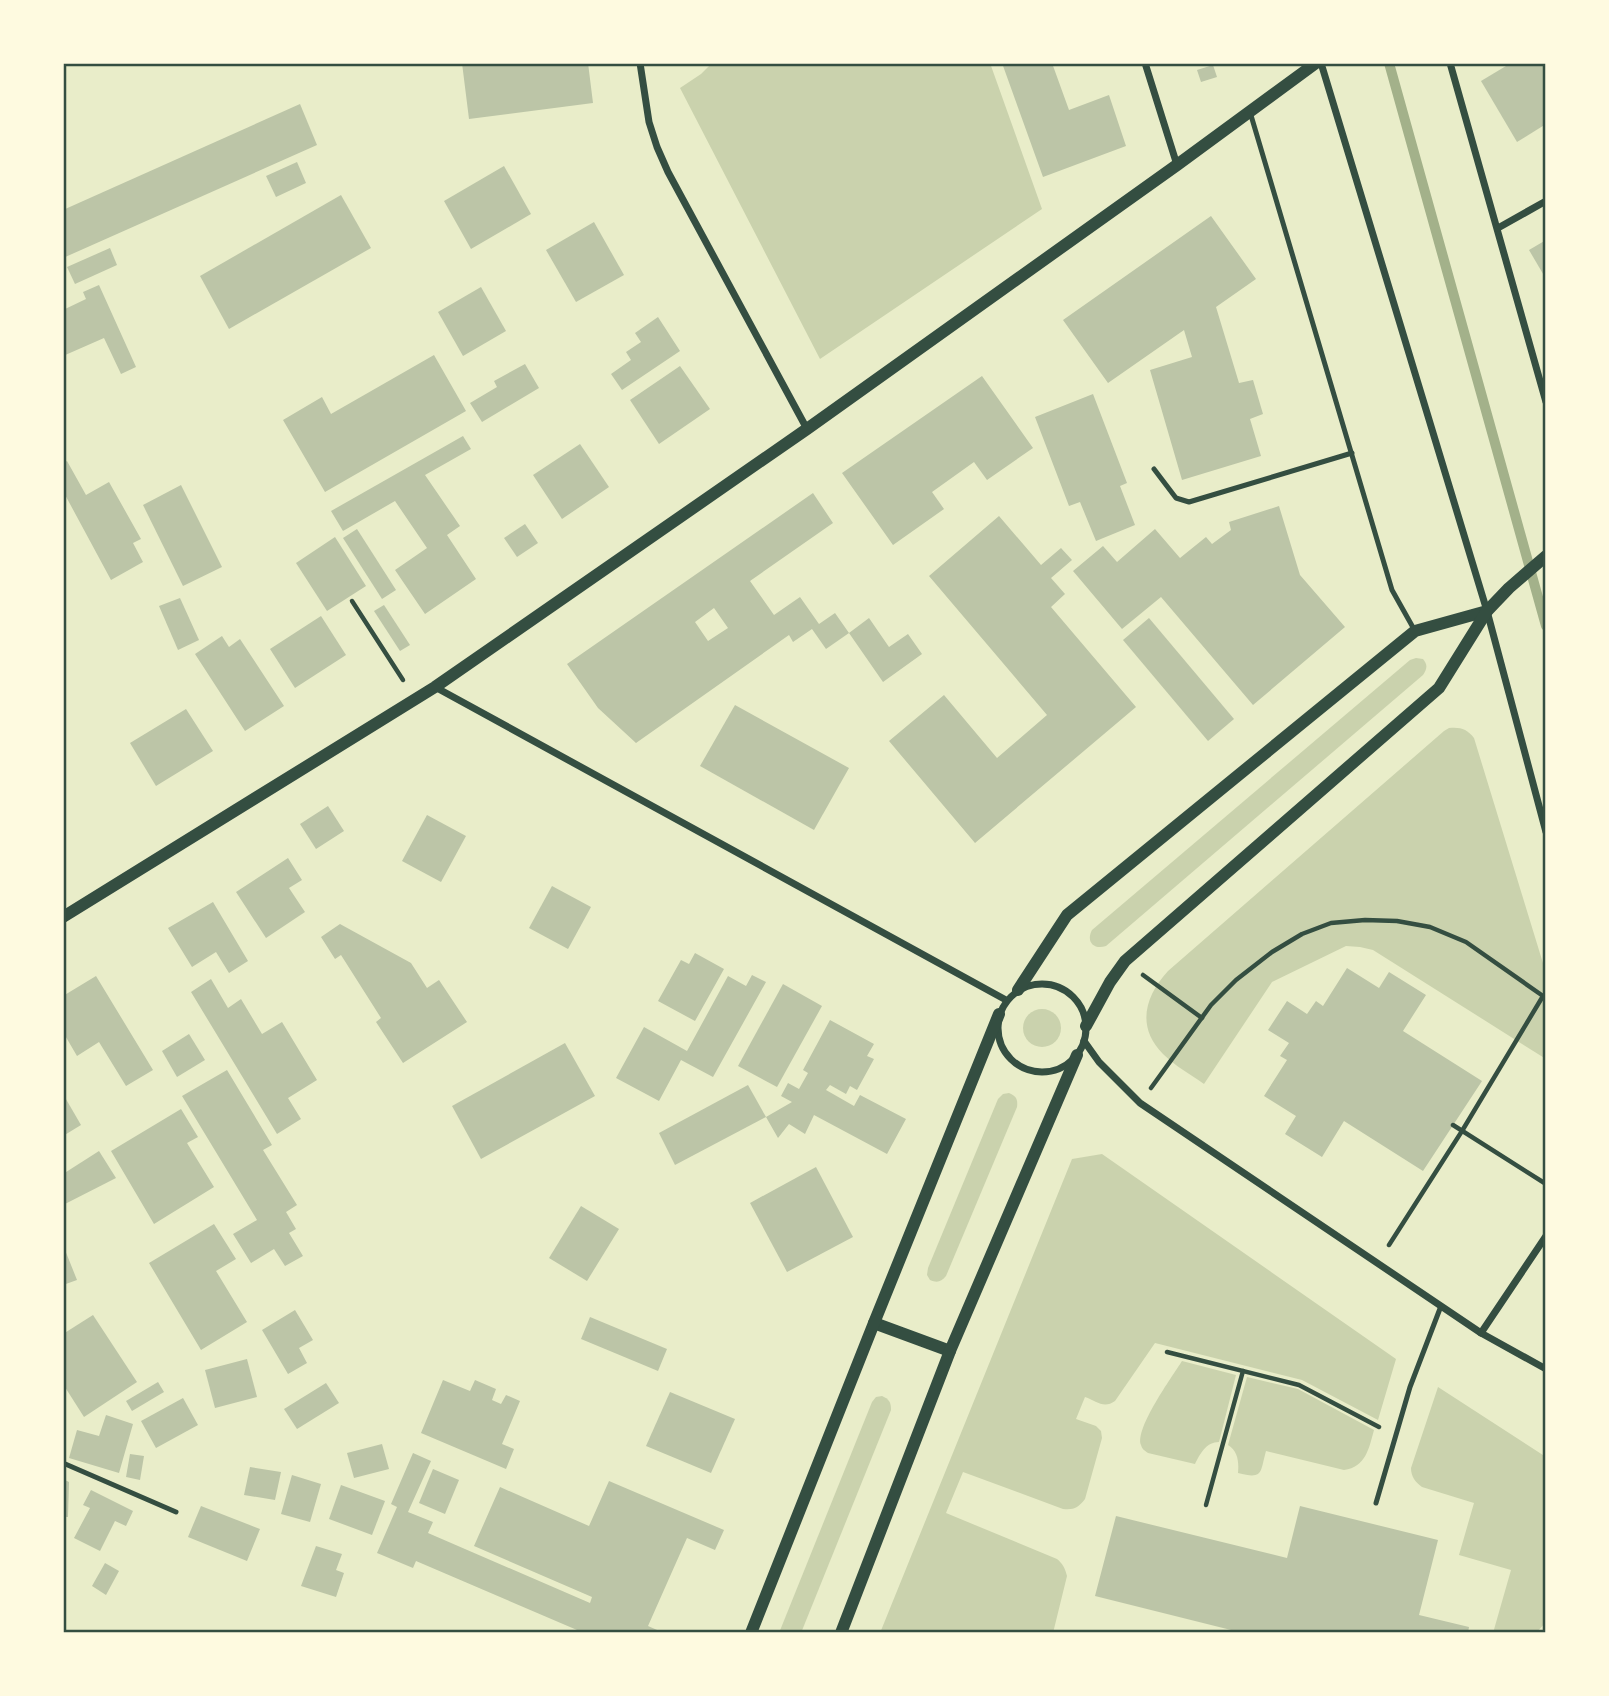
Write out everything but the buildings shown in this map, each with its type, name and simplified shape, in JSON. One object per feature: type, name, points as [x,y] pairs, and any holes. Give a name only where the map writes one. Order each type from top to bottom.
[{"type":"street","points":[[640,63],[649,122],[668,172],[807,429]]},
{"type":"street","points":[[1145,63],[1177,165]]},
{"type":"street","points":[[63,917],[435,687],[807,429],[1318,63],[1487,611],[1546,832]]},
{"type":"street","points":[[1450,63],[1546,402]]},
{"type":"street","points":[[1498,228],[1546,201]]},
{"type":"street","points":[[1086,1026],[1125,961],[1438,688],[1487,611],[1546,556]]},
{"type":"street","points":[[1018,990],[1067,915],[1415,631],[1487,611]]},
{"type":"street","points":[[435,687],[1006,1000]]},
{"type":"street","points":[[751,1633],[999,1014],[1006,1000],[1018,990],[1032,984],[1063,988],[1075,998],[1083,1011],[1086,1026],[1084,1041],[950,1352],[841,1633]]},
{"type":"street","points":[[999,1014],[997,1029],[1000,1045],[1021,1067],[1035,1072],[1051,1071],[1065,1065],[1077,1055]]},
{"type":"street","points":[[1084,1041],[1116,1081],[1140,1103],[1481,1333],[1546,1369]]},
{"type":"street","points":[[1481,1333],[1546,1236]]},
{"type":"street","points":[[874,1323],[950,1352]]},
{"type":"lane","points":[[1250,112],[1392,590],[1415,631]]},
{"type":"lane","points":[[1154,469],[1176,498],[1189,502],[1352,453]]},
{"type":"lane","points":[[1376,1503],[1410,1387],[1441,1306]]},
{"type":"lane","points":[[63,1463],[176,1512]]},
{"type":"path","points":[[352,601],[416,699]]},
{"type":"path","points":[[1140,1103],[1211,1005],[1236,980],[1272,952],[1302,934],[1331,923],[1397,921],[1430,927],[1466,942],[1544,995],[1462,1131],[1377,1263]]},
{"type":"path","points":[[1125,961],[1202,1018]]},
{"type":"path","points":[[1453,1125],[1546,1184]]},
{"type":"path","points":[[1167,1352],[1299,1385],[1395,1435]]},
{"type":"path","points":[[1206,1505],[1243,1371]]},
{"type":"green space","points":[[712,63],[990,63],[1042,209],[820,359],[680,88]]},
{"type":"green space","points":[[1423,659],[1426,663],[1423,675],[1106,946],[1097,947],[1092,944],[1092,930],[1410,660]]},
{"type":"green space","points":[[1449,728],[1463,729],[1474,738],[1546,973],[1546,1059],[1373,950],[1346,946],[1272,982],[1204,1084],[1163,1054],[1149,1033],[1147,1012],[1154,991],[1168,971]]},
{"type":"green space","points":[[1042,1009],[1055,1015],[1061,1028],[1055,1041],[1042,1047],[1029,1041],[1023,1028],[1029,1015]]},
{"type":"green space","points":[[1009,1093],[1016,1098],[1017,1107],[946,1276],[939,1281],[930,1280],[927,1275],[928,1268],[998,1099]]},
{"type":"green space","points":[[1102,1154],[1396,1359],[1378,1420],[1302,1380],[1155,1343],[1115,1401],[1104,1404],[1085,1397],[1076,1419],[1096,1426],[1101,1431],[1102,1438],[1085,1499],[1078,1506],[1063,1509],[963,1472],[946,1513],[1061,1563],[1067,1576],[1053,1633],[880,1633],[1072,1159]]},
{"type":"green space","points":[[1182,1361],[1236,1375],[1219,1442],[1207,1446],[1195,1464],[1148,1453],[1141,1445],[1143,1427]]},
{"type":"green space","points":[[1247,1377],[1298,1389],[1374,1430],[1362,1461],[1344,1470],[1266,1451],[1257,1475],[1238,1473],[1237,1457],[1228,1445]]},
{"type":"green space","points":[[1438,1387],[1546,1457],[1546,1622],[1536,1633],[1493,1633],[1511,1570],[1459,1555],[1474,1503],[1422,1487],[1413,1476],[1411,1468]]},
{"type":"green space","points":[[882,1396],[889,1401],[891,1410],[801,1633],[779,1633],[872,1402],[876,1397]]},
{"type":"waterway","points":[[1389,63],[1546,626]]}]
